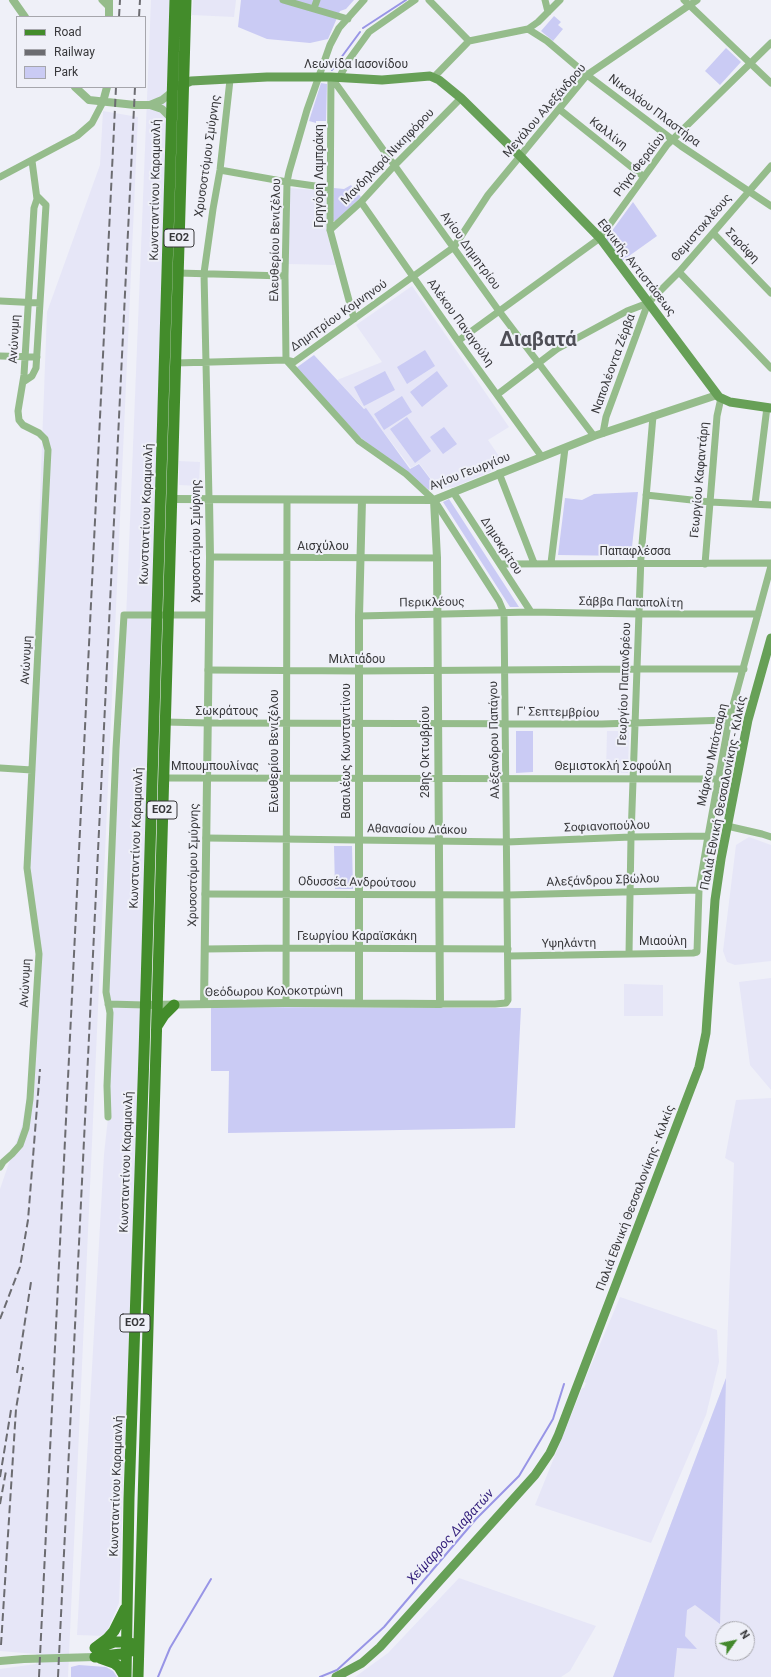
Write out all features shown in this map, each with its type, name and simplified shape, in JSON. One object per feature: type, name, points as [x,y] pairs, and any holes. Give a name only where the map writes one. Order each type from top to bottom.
[{"type":"main road","name":"Κωνσταντίνου Καραμανλή","points":[[126,1677],[129,1491],[145,1005],[162,615],[171,118],[175,0]]},
{"type":"main road","name":"Κωνσταντίνου Καραμανλή","points":[[138,1677],[165,722],[162,615],[171,499],[186,0]]},
{"type":"main road","name":"Λεωνίδα Ιασονίδου","points":[[183,83],[191,81],[267,77],[335,77],[382,80],[434,77]]},
{"type":"main road","name":"Εθνικής Αντιστάσεως","points":[[434,77],[461,98],[600,238],[719,396]]},
{"type":"main road","points":[[172,92],[183,83]]},
{"type":"main road","points":[[719,396],[730,402],[769,408]]},
{"type":"main road","name":"Παλιά Εθνική Θεσσαλονίκης - Κιλκίς","points":[[336,1677],[362,1663],[380,1647],[536,1475],[554,1444],[699,1067],[706,1028],[717,885],[748,720],[771,638]]},
{"type":"main road","points":[[157,1027],[164,1015],[174,1005]]},
{"type":"main road","points":[[95,1652],[114,1631],[128,1602]]},
{"type":"main road","points":[[95,1652],[127,1647],[140,1647]]},
{"type":"main road","points":[[95,1652],[119,1667],[126,1677]]},
{"type":"street","points":[[102,0],[109,4],[108,16]]},
{"type":"street","points":[[283,0],[348,19]]},
{"type":"street","points":[[314,8],[317,0]]},
{"type":"street","name":"Ελευθερίου Βενιζέλου","points":[[286,360],[285,276],[287,182],[299,134],[333,38],[339,28],[364,0]]},
{"type":"street","points":[[335,77],[369,32],[415,0]]},
{"type":"street","points":[[429,0],[469,41]]},
{"type":"street","points":[[545,0],[548,12]]},
{"type":"street","points":[[434,77],[469,41],[528,29],[534,26],[560,0]]},
{"type":"street","points":[[684,0],[771,83]]},
{"type":"street","name":"Μεγάλου Αλεξάνδρου","points":[[454,247],[484,201],[588,75],[697,0]]},
{"type":"street","points":[[15,1],[24,16]]},
{"type":"street","name":"Νικολάου Πλαστήρα","points":[[528,29],[547,41],[672,140],[771,206]]},
{"type":"street","name":"Ρήγα Φεραίου","points":[[458,341],[600,238],[672,140],[771,44]]},
{"type":"street","name":"Αγίου Δημητρίου","points":[[335,77],[395,165],[500,311],[594,436]]},
{"type":"street","name":"Γρηγόρη Λαμπράκη","points":[[335,77],[329,188],[330,230],[354,319]]},
{"type":"street","name":"Χρυσοστόμου Σμύρνης","points":[[204,1004],[210,557],[204,273],[220,170],[230,80]]},
{"type":"street","points":[[76,88],[89,100],[150,105],[162,110],[171,118]]},
{"type":"street","points":[[0,177],[69,142],[86,130],[96,118],[103,102],[107,88]]},
{"type":"street","points":[[150,105],[162,100],[172,92]]},
{"type":"street","name":"Μανδηλαρά Νικηφόρου","points":[[330,230],[361,202],[461,98]]},
{"type":"street","name":"Καλλίνη","points":[[559,109],[644,177]]},
{"type":"street","name":"Ανώνυμη","points":[[0,1167],[20,1145],[26,1128],[30,1099],[39,954],[27,868],[48,450],[45,439],[39,433],[23,425],[19,420],[18,411],[23,382],[34,208],[37,196],[32,161]]},
{"type":"street","name":"Θεμιστοκλέους","points":[[648,303],[679,272],[771,166]]},
{"type":"street","points":[[220,170],[329,188]]},
{"type":"street","points":[[23,382],[32,376],[36,368],[37,357],[46,204],[37,196]]},
{"type":"street","name":"Αλέκου Παναγούλη","points":[[361,202],[458,341],[498,394],[542,457]]},
{"type":"street","name":"Σαράφη","points":[[713,233],[771,293]]},
{"type":"street","name":"Δημητρίου Κομνηνού","points":[[175,363],[286,360],[294,362],[454,247]]},
{"type":"street","points":[[679,272],[771,368]]},
{"type":"street","points":[[178,273],[285,276]]},
{"type":"street","points":[[0,301],[40,303]]},
{"type":"street","points":[[498,394],[557,349],[627,311],[648,303]]},
{"type":"street","name":"Ναπολέοντα Ζέρβα","points":[[603,433],[606,417],[648,303]]},
{"type":"street","points":[[0,356],[37,357]]},
{"type":"street","name":"Αλέξανδρου Παπάγου","points":[[286,360],[359,440],[406,474],[434,500],[499,601],[504,613],[509,953],[508,1000],[506,1003],[495,1004],[440,1004]]},
{"type":"street","name":"Αγίου Γεωργίου","points":[[171,499],[434,500],[594,436],[719,396]]},
{"type":"street","name":"Γεωργίου Καφαντάρη","points":[[704,564],[719,396]]},
{"type":"street","points":[[755,504],[769,408]]},
{"type":"street","name":"Γεωργίου Παπανδρέου","points":[[629,954],[631,837],[640,563],[653,416]]},
{"type":"street","points":[[551,563],[565,448]]},
{"type":"street","points":[[499,473],[534,563]]},
{"type":"street","name":"Δημοκρίτου","points":[[453,492],[531,612]]},
{"type":"street","points":[[646,495],[710,502],[771,505]]},
{"type":"street","name":"Ελευθερίου Βενιζέλου","points":[[286,1003],[287,500]]},
{"type":"street","name":"Βασιλέως Κωνσταντίνου","points":[[359,1003],[359,616],[362,558],[362,500]]},
{"type":"street","name":"28ης Οκτωβρίου","points":[[434,500],[437,558],[440,1004]]},
{"type":"street","name":"Αισχύλου","points":[[210,557],[437,558]]},
{"type":"street","name":"Παπαφλέσσα","points":[[500,564],[771,564]]},
{"type":"street","name":"Μάρκου Μπότσαρη","points":[[697,952],[699,890],[729,720],[744,670],[771,564]]},
{"type":"street","name":"Σάββα Παπαπολίτη","points":[[504,613],[758,614]]},
{"type":"street","name":"Περικλέους","points":[[359,616],[504,613]]},
{"type":"street","points":[[108,1117],[107,1080],[110,1014],[106,992],[116,749],[124,615],[209,615]]},
{"type":"street","name":"Μιλτιάδου","points":[[208,670],[360,671],[636,668],[744,670]]},
{"type":"street","name":"Γ' Σεπτεμβρίου","points":[[506,723],[602,724],[729,720]]},
{"type":"street","name":"Σωκράτους","points":[[165,722],[208,724],[506,723]]},
{"type":"street","points":[[0,768],[32,770]]},
{"type":"street","name":"Μπουμπουλίνας","points":[[163,778],[506,778]]},
{"type":"street","name":"Θεμιστοκλή Σοφούλη","points":[[506,778],[719,779]]},
{"type":"street","points":[[727,826],[771,837]]},
{"type":"street","name":"Σοφιανοπούλου","points":[[507,842],[631,837],[708,836]]},
{"type":"street","name":"Αθανασίου Διάκου","points":[[206,838],[507,842]]},
{"type":"street","name":"Αλεξάνδρου Σβώλου","points":[[508,895],[699,890]]},
{"type":"street","name":"Οδυσσέα Ανδρούτσου","points":[[206,894],[508,895]]},
{"type":"street","name":"Γεωργίου Καραϊσκάκη","points":[[205,949],[440,948],[509,953]]},
{"type":"street","name":"Μιαούλη","points":[[629,954],[697,952]]},
{"type":"street","name":"Υψηλάντη","points":[[509,953],[629,954]]},
{"type":"street","name":"Θεόδωρου Κολοκοτρώνη","points":[[108,1004],[440,1004]]},
{"type":"street","points":[[0,1662],[24,1659],[71,1658],[95,1652]]},
{"type":"shaded area","points":[[151,0],[170,0],[141,1003],[119,1603],[105,1636],[77,1635],[104,1154],[108,1118],[107,999],[124,669]]},
{"type":"shaded area","points":[[193,0],[236,0],[234,17],[192,15]]},
{"type":"shaded area","points":[[103,111],[138,117],[68,1677],[0,1677],[0,1669],[36,1664],[36,1654],[0,1651],[0,1189],[22,1125],[32,1067],[40,952],[26,870],[47,312],[100,165]]},
{"type":"shaded area","points":[[290,188],[326,191],[327,232],[335,265],[288,264]]},
{"type":"shaded area","points":[[412,286],[509,427],[488,440],[503,462],[490,472],[454,487],[438,488],[419,463],[411,468],[366,409],[337,380],[382,362],[356,325]]},
{"type":"shaded area","points":[[179,461],[200,462],[199,486],[179,485]]},
{"type":"shaded area","points":[[607,731],[629,731],[628,773],[606,772]]},
{"type":"shaded area","points":[[749,837],[771,845],[771,961],[735,965],[727,962],[723,951],[736,845]]},
{"type":"shaded area","points":[[771,978],[771,1090],[750,1065],[739,982]]},
{"type":"shaded area","points":[[624,984],[663,985],[663,1016],[624,1016]]},
{"type":"shaded area","points":[[771,1098],[771,1677],[613,1677],[726,1378],[734,1163],[725,1158],[736,1100]]},
{"type":"shaded area","points":[[620,1297],[717,1330],[719,1362],[706,1415],[651,1543],[535,1505]]},
{"type":"shaded area","points":[[459,1578],[596,1626],[570,1671],[561,1677],[355,1677],[388,1653]]},
{"type":"green space","points":[[241,0],[354,0],[346,9],[340,11],[328,39],[310,43],[267,39],[238,27]]},
{"type":"green space","points":[[554,16],[561,22],[558,25],[563,29],[553,41],[541,31]]},
{"type":"green space","points":[[726,48],[741,62],[720,85],[705,71]]},
{"type":"green space","points":[[321,83],[327,84],[326,121],[316,121],[316,123],[309,121]]},
{"type":"green space","points":[[351,185],[361,197],[337,221],[333,221],[334,188],[344,189]]},
{"type":"green space","points":[[633,202],[657,236],[622,261],[606,239]]},
{"type":"green space","points":[[425,350],[435,366],[407,384],[397,367]]},
{"type":"green space","points":[[314,355],[364,409],[366,408],[410,469],[419,464],[437,488],[429,490],[361,438],[296,368]]},
{"type":"green space","points":[[385,371],[395,390],[364,406],[354,387]]},
{"type":"green space","points":[[437,371],[448,386],[422,407],[410,392]]},
{"type":"green space","points":[[402,396],[412,412],[384,430],[374,414]]},
{"type":"green space","points":[[407,417],[431,451],[415,463],[390,429]]},
{"type":"green space","points":[[444,427],[457,444],[443,454],[430,437]]},
{"type":"green space","points":[[638,492],[631,556],[558,555],[565,498],[582,500],[594,494]]},
{"type":"green space","points":[[449,499],[519,607],[510,607],[443,502]]},
{"type":"green space","points":[[516,731],[533,731],[533,772],[516,773]]},
{"type":"green space","points":[[334,846],[352,846],[353,889],[335,889]]},
{"type":"green space","points":[[211,1007],[521,1008],[515,1128],[228,1133],[229,1071],[211,1071]]},
{"type":"green space","points":[[726,1378],[720,1621],[716,1621],[695,1605],[687,1610],[685,1636],[697,1649],[677,1648],[674,1677],[613,1677]]},
{"type":"green space","points":[[79,1665],[106,1667],[113,1671],[117,1677],[71,1677],[71,1667]]},
{"type":"waterway","points":[[363,28],[406,0]]},
{"type":"waterway","name":"Χείμαρρος Διαβατών","points":[[332,70],[360,32]]},
{"type":"waterway","name":"Χείμαρρος Διαβατών","points":[[320,1677],[337,1670],[384,1627],[476,1519],[519,1476],[553,1419],[564,1384]]},
{"type":"waterway","name":"Χείμαρρος Διαβατών","points":[[158,1677],[170,1648],[211,1579]]},
{"type":"railway","points":[[119,16],[120,0]]},
{"type":"railway","points":[[139,16],[140,0]]},
{"type":"railway","points":[[39,1677],[116,88]]},
{"type":"railway","points":[[58,1677],[135,88]]},
{"type":"railway","points":[[0,1319],[20,1267],[28,1220],[40,1069]]},
{"type":"railway","points":[[17,1373],[31,1282]]},
{"type":"railway","points":[[1,1645],[16,1409],[23,1367]]},
{"type":"railway","points":[[0,1477],[11,1410]]},
{"type":"railway","points":[[0,1504],[6,1471]]},
{"type":"district","name":"Διαβατά","points":[[538,341]]}]
